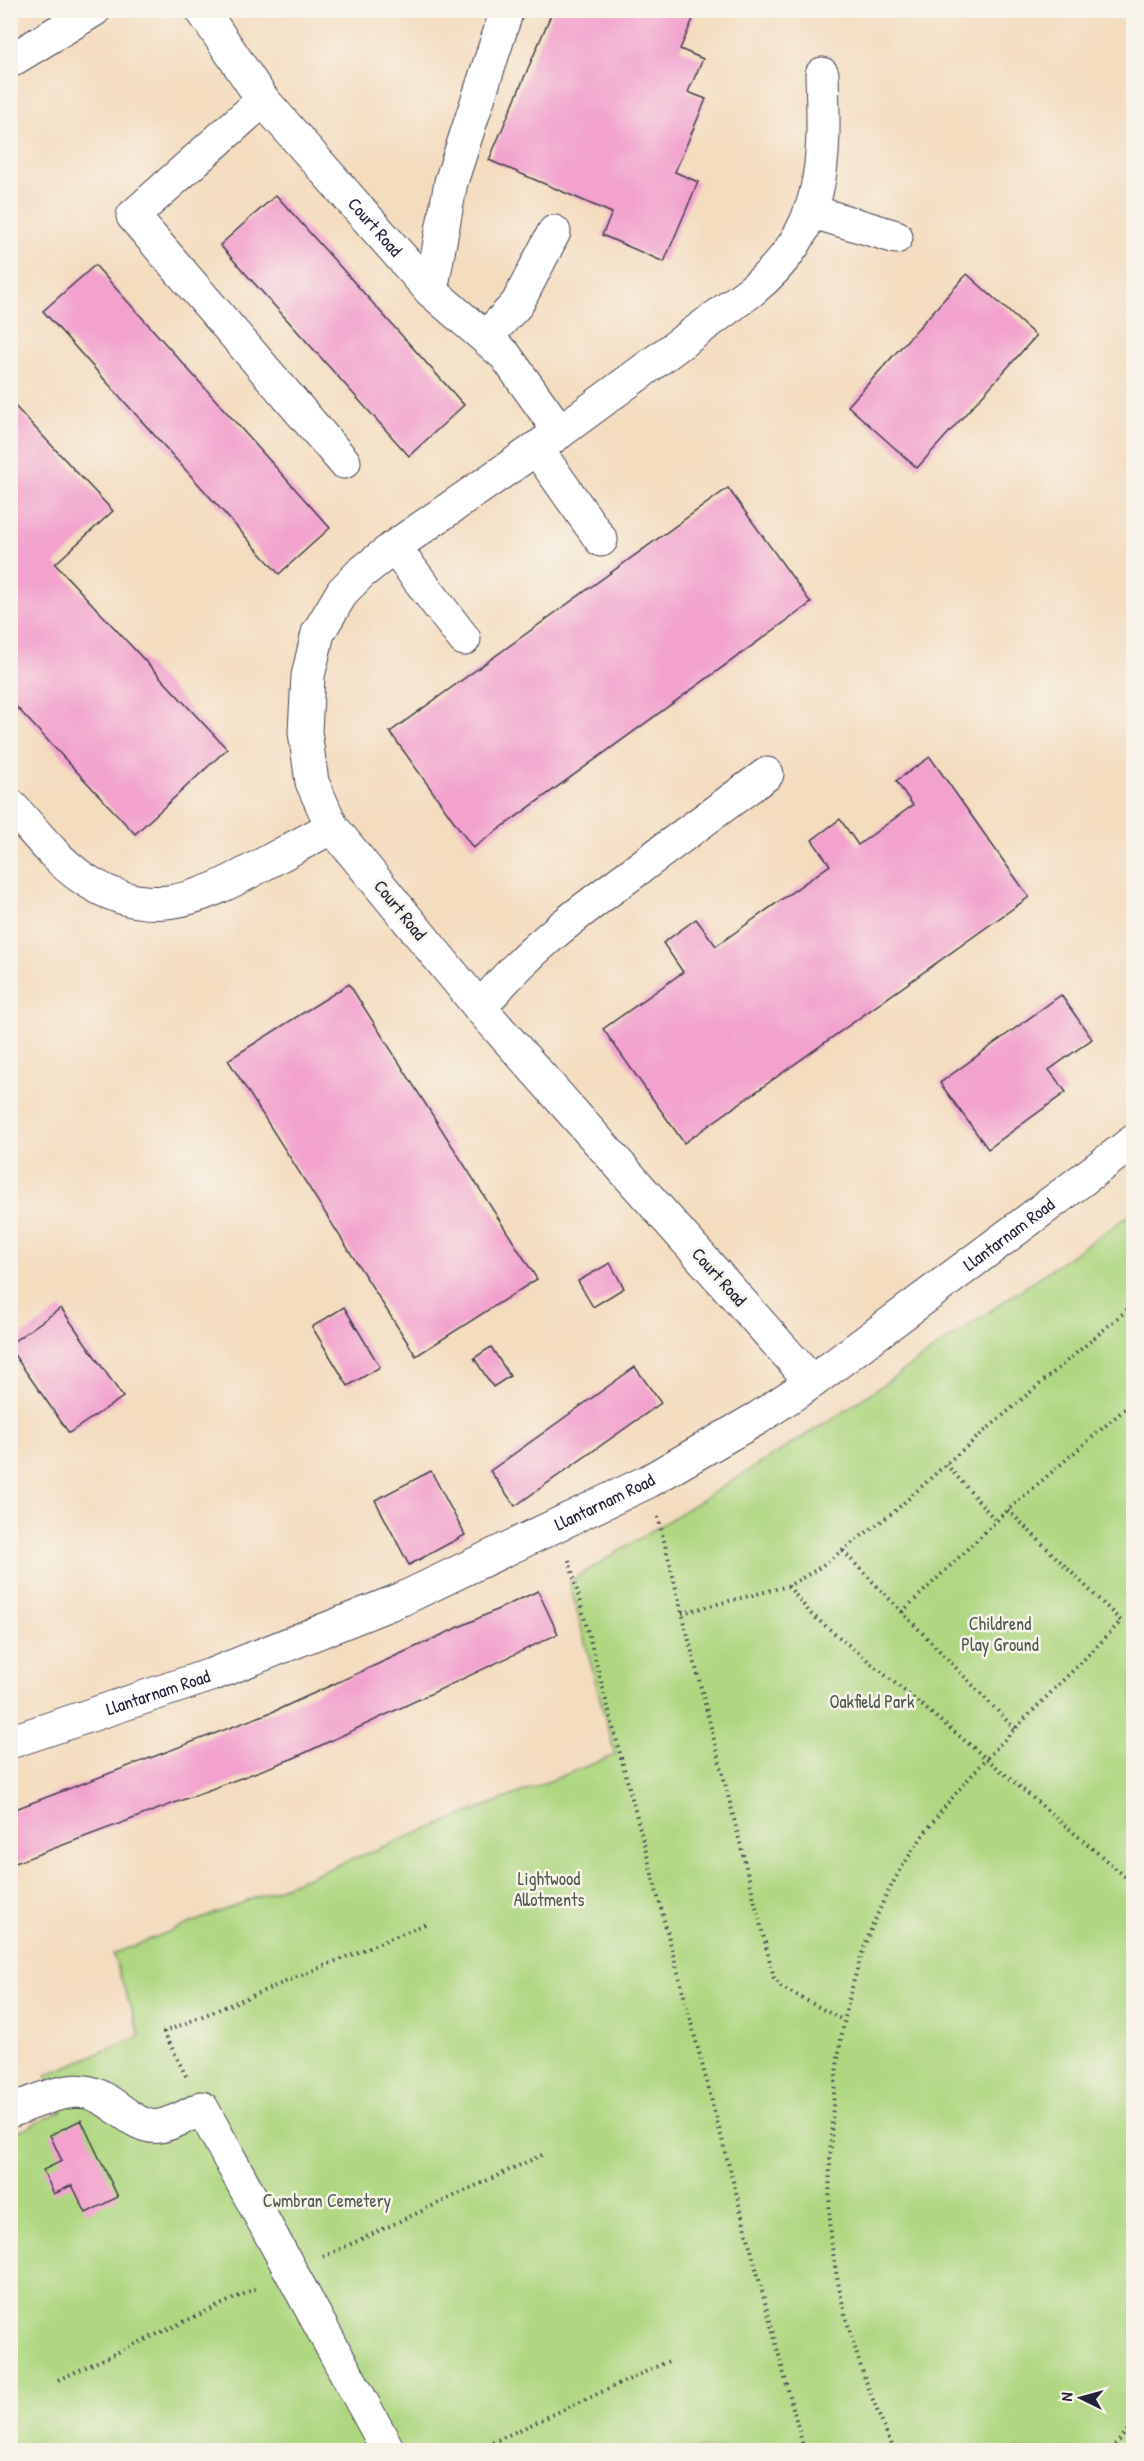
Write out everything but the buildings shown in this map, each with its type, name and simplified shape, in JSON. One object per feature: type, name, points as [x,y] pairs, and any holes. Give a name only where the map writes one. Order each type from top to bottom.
[{"type":"street","points":[[10,61],[94,10]]},
{"type":"street","name":"Court Road","points":[[202,10],[262,100],[431,291],[505,355],[548,440]]},
{"type":"street","points":[[431,291],[450,182],[507,10]]},
{"type":"street","name":"Court Road","points":[[812,1382],[480,1008],[332,827],[315,789],[307,758],[305,707],[312,655],[318,633],[343,591],[360,573],[548,440],[770,275],[788,255],[810,211],[823,158],[822,74]]},
{"type":"street","points":[[262,100],[133,216],[344,462]]},
{"type":"street","points":[[810,211],[896,237]]},
{"type":"street","points":[[486,337],[517,304],[554,232]]},
{"type":"street","points":[[548,440],[601,540]]},
{"type":"street","points":[[394,547],[464,639]]},
{"type":"street","points":[[480,1008],[510,972],[564,923],[768,774]]},
{"type":"street","points":[[10,805],[58,857],[80,876],[105,892],[126,899],[148,902],[183,901],[225,886],[332,827]]},
{"type":"street","name":"Llantarnam Road","points":[[10,1742],[211,1675],[402,1599],[649,1481],[758,1418],[812,1382],[1134,1141]]},
{"type":"street","points":[[10,2111],[61,2094],[78,2091],[102,2096],[140,2123],[153,2127],[175,2121],[202,2108],[388,2451]]},
{"type":"path","points":[[682,1613],[788,1586],[843,1551],[895,1510],[1134,1304]]},
{"type":"path","points":[[902,1611],[1008,1510],[1134,1401]]},
{"type":"path","points":[[946,1464],[996,1521]]},
{"type":"path","points":[[649,1481],[774,1978],[781,1987],[843,2020]]},
{"type":"path","points":[[894,2451],[865,2380],[852,2339],[833,2252],[830,2209],[836,2067],[843,2020],[855,1973],[889,1891],[912,1850],[948,1803],[987,1759],[1121,1621],[1008,1510]]},
{"type":"path","points":[[559,1524],[804,2451]]},
{"type":"path","points":[[843,1551],[1016,1730]]},
{"type":"path","points":[[788,1586],[811,1614],[1134,1884]]},
{"type":"path","points":[[202,2108],[164,2032],[429,1923]]},
{"type":"path","points":[[476,2451],[671,2360]]},
{"type":"path","points":[[1111,2451],[1134,2423]]},
{"type":"green space","points":[[1133,1213],[1133,2450],[11,2450],[10,2135],[62,2111],[46,2075],[140,2036],[113,1954],[615,1755],[569,1582],[840,1414]]},
{"type":"park label","name":"Childrend Play Ground","points":[[1000,1634]]},
{"type":"park label","name":"Oakfield Park","points":[[872,1702]]},
{"type":"park label","name":"Lightwood Allotments","points":[[549,1889]]},
{"type":"park label","name":"Cwmbran Cemetery","points":[[327,2201]]}]
